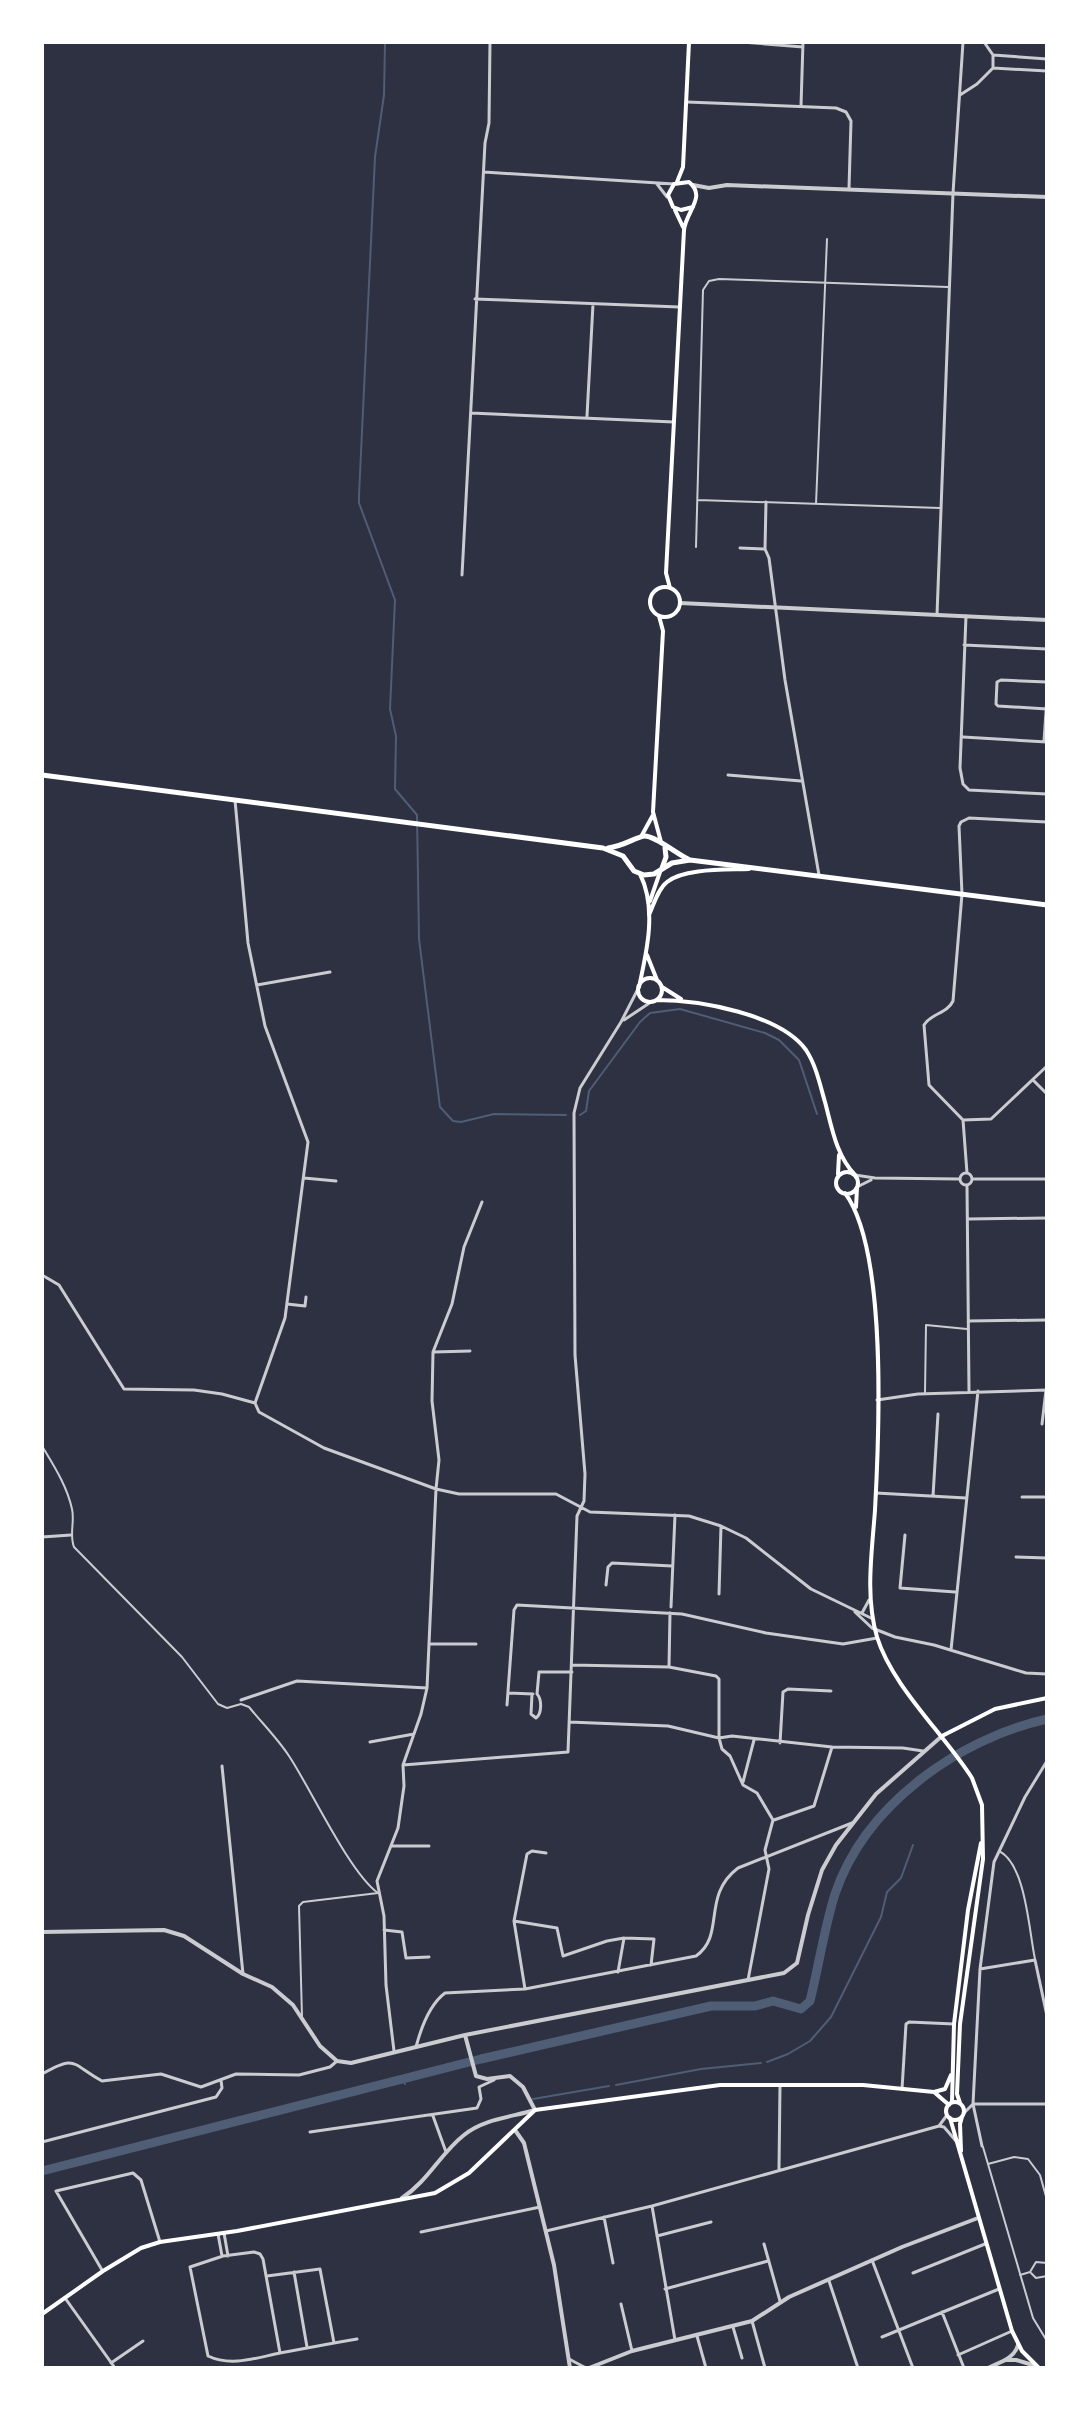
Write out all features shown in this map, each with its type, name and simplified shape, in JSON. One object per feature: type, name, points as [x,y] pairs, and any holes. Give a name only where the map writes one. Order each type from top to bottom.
[{"type":"main road","points":[[684,230],[669,199],[669,191],[683,167],[689,42]]},
{"type":"main road","points":[[670,588],[666,573],[684,230],[686,216],[697,198],[683,167]]},
{"type":"main road","points":[[675,184],[691,184]]},
{"type":"main road","points":[[673,207],[681,210],[693,207]]},
{"type":"main road","points":[[603,848],[631,843],[641,837],[648,828],[653,812],[663,631],[659,616],[650,604],[652,594],[660,588],[666,573]]},
{"type":"main road","points":[[660,588],[670,588],[678,594],[680,603],[663,631]]},
{"type":"main road","points":[[659,616],[669,617]]},
{"type":"main road","points":[[42,775],[603,848],[623,856],[640,874],[649,903]]},
{"type":"main road","points":[[653,812],[666,857],[649,903],[647,954],[639,987],[641,998],[651,1002],[683,1000],[769,1022],[797,1040],[815,1069],[839,1153],[836,1186],[845,1193],[856,1214],[874,1278],[877,1400],[871,1597],[875,1638],[890,1667],[967,1770],[982,1805],[983,1859],[960,2024],[957,2094],[963,2115],[960,2124],[962,2162]]},
{"type":"main road","points":[[641,837],[652,837],[690,860]]},
{"type":"main road","points":[[630,866],[627,854],[631,843]]},
{"type":"main road","points":[[640,874],[654,874],[678,861],[690,860],[1047,905]]},
{"type":"main road","points":[[649,915],[661,889],[675,877],[717,870],[765,869]]},
{"type":"main road","points":[[647,954],[660,985],[661,994],[657,1000]]},
{"type":"main road","points":[[639,987],[642,981],[649,978],[683,1000]]},
{"type":"main road","points":[[839,1153],[855,1175],[856,1214]]},
{"type":"main road","points":[[838,1176],[845,1172],[855,1175]]},
{"type":"main road","points":[[845,1193],[857,1187]]},
{"type":"main road","points":[[942,1736],[995,1709],[1047,1698]]},
{"type":"main road","points":[[983,1837],[969,1902],[954,2024],[949,2117],[1012,2331],[1018,2345],[1038,2367]]},
{"type":"main road","points":[[42,2314],[103,2271],[141,2248],[160,2242],[435,2193],[452,2185],[535,2110],[720,2085],[863,2085],[934,2092],[945,2089],[951,2075]]},
{"type":"main road","points":[[934,2092],[950,2104],[961,2104]]},
{"type":"main road","points":[[949,2117],[958,2120],[963,2115]]},
{"type":"street","points":[[462,575],[475,299],[489,123],[490,42]]},
{"type":"street","points":[[742,42],[803,45],[801,107]]},
{"type":"street","points":[[937,615],[953,193],[963,42]]},
{"type":"street","points":[[960,95],[993,68],[993,55],[984,42]]},
{"type":"street","points":[[993,55],[1047,59]]},
{"type":"street","points":[[993,68],[1047,71]]},
{"type":"street","points":[[687,102],[836,108],[846,112],[851,121],[849,188]]},
{"type":"street","points":[[484,172],[675,184]]},
{"type":"street","points":[[654,182],[669,199]]},
{"type":"street","points":[[691,184],[709,188],[727,185],[849,188],[1047,197]]},
{"type":"street","points":[[697,198],[709,188]]},
{"type":"street","points":[[816,504],[827,239]]},
{"type":"street","points":[[696,547],[703,290],[709,281],[949,287]]},
{"type":"street","points":[[475,299],[679,307]]},
{"type":"street","points":[[587,417],[593,304]]},
{"type":"street","points":[[471,413],[674,422]]},
{"type":"street","points":[[697,500],[941,508]]},
{"type":"street","points":[[766,502],[765,549],[769,558],[801,781],[819,875]]},
{"type":"street","points":[[740,548],[765,549]]},
{"type":"street","points":[[680,603],[1047,620]]},
{"type":"street","points":[[966,616],[960,768],[963,784],[969,790],[1047,794]]},
{"type":"street","points":[[964,645],[1047,649]]},
{"type":"street","points":[[1046,709],[998,706],[997,682],[1047,682]]},
{"type":"street","points":[[962,737],[1045,742],[1047,697]]},
{"type":"street","points":[[728,775],[801,781]]},
{"type":"street","points":[[235,800],[248,943],[269,1038],[308,1142],[285,1318],[255,1403],[259,1412],[324,1448],[436,1489],[459,1494],[556,1494],[590,1512],[689,1516],[721,1526],[757,1544],[811,1589],[855,1612],[876,1630],[1026,1673],[1047,1674]]},
{"type":"street","points":[[1047,822],[969,818],[961,822],[962,894],[953,1001],[947,1010],[931,1017],[924,1025],[929,1085],[963,1120],[967,1173],[973,1179],[1047,1179]]},
{"type":"street","points":[[257,985],[330,972]]},
{"type":"street","points":[[403,1765],[568,1752],[577,1516],[584,1501],[585,1474],[575,1355],[574,1113],[580,1088],[639,987]]},
{"type":"street","points":[[621,1022],[651,1002]]},
{"type":"street","points":[[963,1120],[991,1119],[1047,1066]]},
{"type":"street","points":[[1033,1080],[1047,1094]]},
{"type":"street","points":[[855,1175],[960,1179],[967,1173]]},
{"type":"street","points":[[304,1178],[336,1181]]},
{"type":"street","points":[[857,1187],[875,1178]]},
{"type":"street","points":[[960,1179],[962,1184],[967,1185]]},
{"type":"street","points":[[969,1391],[967,1185],[973,1179]]},
{"type":"street","points":[[394,2052],[377,1881],[392,1846],[401,1810],[403,1765],[427,1688],[435,1551],[433,1514],[439,1460],[432,1401],[433,1352],[452,1304],[464,1247],[482,1202]]},
{"type":"street","points":[[968,1219],[1047,1218]]},
{"type":"street","points":[[42,1275],[59,1285],[110,1362],[124,1389],[194,1390],[255,1403]]},
{"type":"street","points":[[287,1304],[305,1306],[306,1297]]},
{"type":"street","points":[[968,1321],[1047,1320]]},
{"type":"street","points":[[925,1393],[926,1325],[968,1329]]},
{"type":"street","points":[[433,1352],[470,1351]]},
{"type":"street","points":[[877,1400],[925,1393],[1046,1390],[1042,1424]]},
{"type":"street","points":[[951,1650],[978,1391]]},
{"type":"street","points":[[933,1496],[938,1414]]},
{"type":"street","points":[[42,1446],[64,1483],[73,1512],[71,1535],[74,1547],[182,1657],[218,1704],[227,1708],[241,1704],[249,1707],[289,1755],[348,1855],[378,1893]]},
{"type":"street","points":[[876,1493],[966,1498]]},
{"type":"street","points":[[1022,1497],[1047,1497]]},
{"type":"street","points":[[669,1667],[675,1515]]},
{"type":"street","points":[[719,1594],[721,1526]]},
{"type":"street","points":[[42,1537],[71,1535]]},
{"type":"street","points":[[905,1535],[900,1588],[956,1592]]},
{"type":"street","points":[[1016,1557],[1047,1558]]},
{"type":"street","points":[[606,1585],[608,1567],[612,1563],[673,1566]]},
{"type":"street","points":[[862,1613],[871,1597]]},
{"type":"street","points":[[507,1705],[515,1607],[670,1610],[843,1644],[875,1638],[866,1622]]},
{"type":"street","points":[[855,1612],[873,1619]]},
{"type":"street","points":[[866,1622],[873,1619]]},
{"type":"street","points":[[431,1644],[476,1644]]},
{"type":"street","points":[[572,1665],[669,1667],[719,1679],[719,1738],[722,1749],[730,1756],[743,1785],[757,1793],[773,1820],[765,1850],[769,1869],[748,1980]]},
{"type":"street","points":[[509,1693],[535,1694],[540,1697],[536,1718],[531,1714],[535,1694],[539,1672],[572,1672]]},
{"type":"street","points":[[241,1700],[297,1681],[427,1688]]},
{"type":"street","points":[[780,1743],[783,1692],[788,1689],[831,1691]]},
{"type":"street","points":[[569,1722],[668,1726],[719,1738],[923,1751]]},
{"type":"street","points":[[370,1742],[414,1734]]},
{"type":"street","points":[[42,1932],[164,1930],[197,1942],[243,1974],[272,1987],[293,2005],[320,2046],[337,2061],[351,2063],[465,2035],[784,1973],[797,1963],[822,1870],[852,1823],[876,1794],[942,1736]]},
{"type":"street","points":[[743,1785],[754,1740]]},
{"type":"street","points":[[773,1820],[814,1806],[832,1747]]},
{"type":"street","points":[[1047,1761],[994,1862],[980,1969],[973,2102],[982,2146],[1033,2318],[1047,2341]]},
{"type":"street","points":[[222,1766],[243,1974]]},
{"type":"street","points":[[416,2047],[422,2026],[438,1998],[445,1993],[525,1989],[696,1956],[703,1951],[714,1926],[715,1900],[722,1884],[738,1868],[852,1823]]},
{"type":"street","points":[[392,1846],[429,1846]]},
{"type":"street","points":[[525,1989],[514,1921],[527,1854],[532,1851],[546,1853]]},
{"type":"street","points":[[998,1851],[1009,1857],[1017,1874],[1047,2016]]},
{"type":"street","points":[[302,2019],[299,1906],[303,1902],[378,1893]]},
{"type":"street","points":[[514,1921],[557,1928],[563,1956],[607,1941],[654,1939],[651,1965]]},
{"type":"street","points":[[384,1930],[402,1932],[406,1958],[429,1957]]},
{"type":"street","points":[[618,1972],[624,1938]]},
{"type":"street","points":[[980,1969],[1035,1960]]},
{"type":"street","points":[[902,2089],[906,2024],[954,2024]]},
{"type":"street","points":[[465,2035],[476,2076],[487,2079],[509,2075]]},
{"type":"street","points":[[42,2074],[66,2062],[73,2062],[102,2081],[161,2074],[201,2087],[236,2074],[299,2075],[330,2067],[337,2061]]},
{"type":"street","points":[[399,2200],[425,2179],[446,2152],[474,2128],[535,2110],[523,2087],[509,2075]]},
{"type":"street","points":[[310,2132],[477,2108],[481,2099],[479,2087],[509,2075]]},
{"type":"street","points":[[42,2142],[216,2097],[222,2088],[221,2080]]},
{"type":"street","points":[[779,2169],[780,2084]]},
{"type":"street","points":[[963,2115],[973,2102]]},
{"type":"street","points":[[961,2104],[1047,2104]]},
{"type":"street","points":[[433,2116],[446,2152]]},
{"type":"street","points":[[546,2231],[652,2206],[939,2126],[949,2117]]},
{"type":"street","points":[[939,2126],[944,2127],[956,2141]]},
{"type":"street","points":[[515,2130],[524,2143],[554,2265],[570,2368]]},
{"type":"street","points":[[987,2164],[1014,2157],[1028,2159],[1040,2175],[1047,2200]]},
{"type":"street","points":[[103,2271],[56,2191],[133,2173],[141,2180],[160,2242]]},
{"type":"street","points":[[652,2206],[675,2342]]},
{"type":"street","points":[[421,2232],[540,2207]]},
{"type":"street","points":[[604,2217],[613,2263]]},
{"type":"street","points":[[569,2359],[588,2368],[632,2351],[752,2321],[780,2301],[978,2218]]},
{"type":"street","points":[[657,2236],[711,2222]]},
{"type":"street","points":[[221,2233],[225,2256]]},
{"type":"street","points":[[764,2244],[780,2301]]},
{"type":"street","points":[[913,2273],[985,2244]]},
{"type":"street","points":[[280,2353],[267,2276],[260,2254],[225,2256],[190,2267],[208,2356],[230,2363],[357,2339]]},
{"type":"street","points":[[872,2260],[913,2368]]},
{"type":"street","points":[[665,2289],[768,2261]]},
{"type":"street","points":[[1020,2275],[1030,2272],[1036,2262],[1047,2263]]},
{"type":"street","points":[[267,2276],[320,2269],[334,2343]]},
{"type":"street","points":[[294,2272],[307,2348]]},
{"type":"street","points":[[1030,2272],[1036,2278],[1047,2276]]},
{"type":"street","points":[[829,2281],[858,2368]]},
{"type":"street","points":[[882,2337],[999,2289]]},
{"type":"street","points":[[65,2298],[115,2368]]},
{"type":"street","points":[[621,2304],[632,2351]]},
{"type":"street","points":[[942,2311],[964,2368]]},
{"type":"street","points":[[752,2321],[765,2368]]},
{"type":"street","points":[[733,2327],[742,2358]]},
{"type":"street","points":[[958,2355],[1012,2331]]},
{"type":"street","points":[[697,2336],[706,2368]]},
{"type":"street","points":[[111,2363],[143,2341]]},
{"type":"street","points":[[988,2368],[1016,2353],[1018,2345]]},
{"type":"street","points":[[1004,2361],[1016,2360],[1038,2367]]},
{"type":"street","points":[[606,2361],[608,2368]]},
{"type":"waterway","points":[[385,42],[384,95],[375,157],[359,503],[395,600],[390,709],[396,736],[395,789],[417,815],[419,939],[440,1107],[453,1121],[461,1122],[494,1114],[566,1115]]},
{"type":"waterway","points":[[580,1115],[586,1111],[589,1091],[640,1022],[650,1013],[680,1009],[765,1033],[779,1040],[799,1060],[817,1114]]},
{"type":"waterway","points":[[42,2171],[481,2059],[711,2006],[755,2006],[773,2001],[801,2009],[810,2001],[835,1894],[849,1862],[868,1832],[892,1805],[949,1760],[981,1742],[1047,1719]]},
{"type":"waterway","points":[[767,2062],[810,2041],[831,2017],[881,1917],[887,1892],[901,1878],[913,1845]]},
{"type":"waterway","points":[[616,2085],[701,2069],[761,2063]]},
{"type":"waterway","points":[[401,2079],[405,2084]]},
{"type":"waterway","points":[[533,2099],[609,2086]]}]
